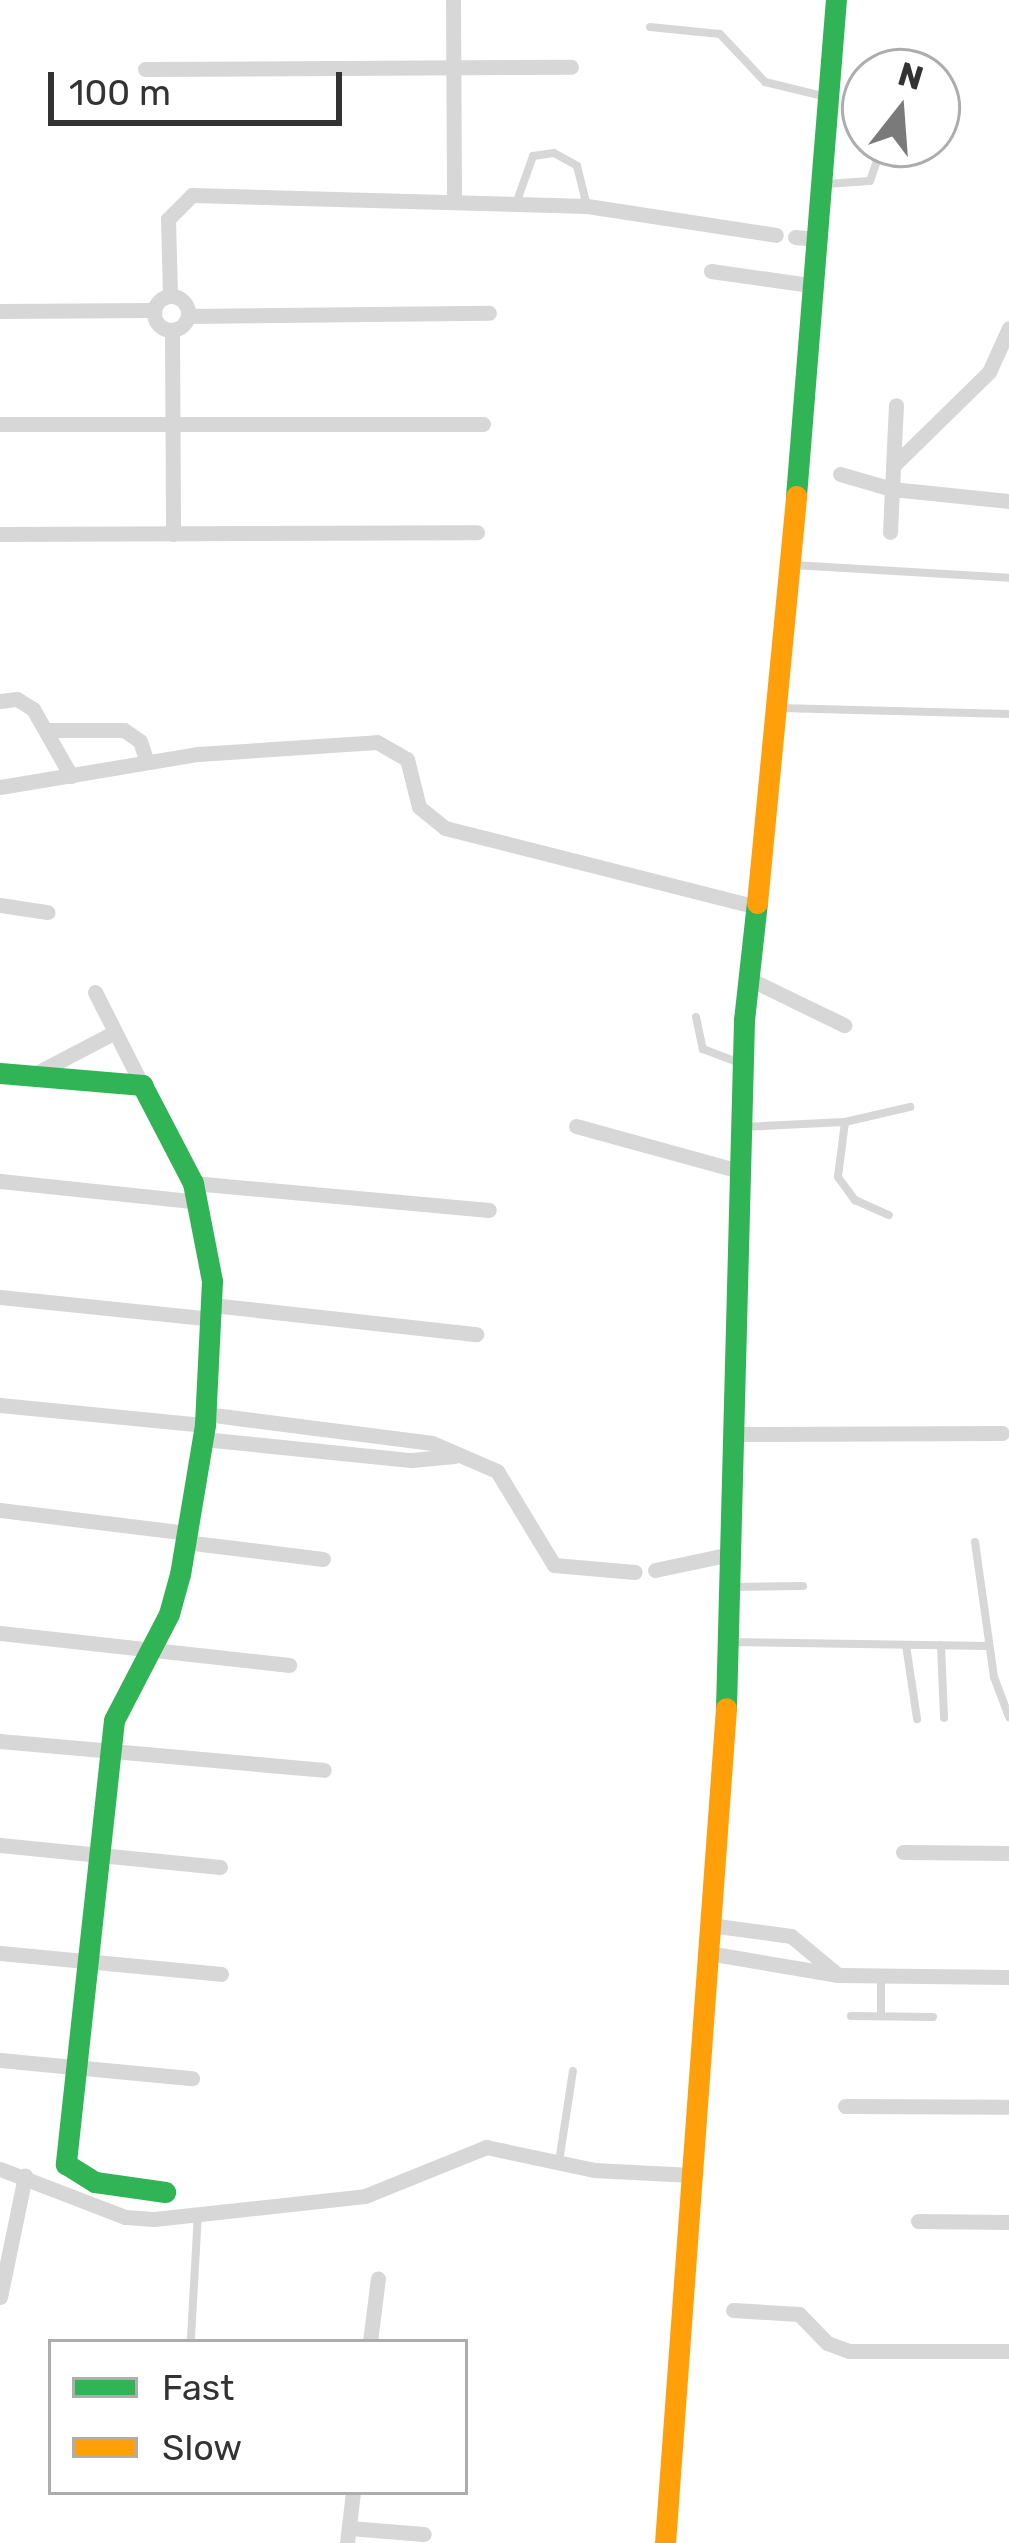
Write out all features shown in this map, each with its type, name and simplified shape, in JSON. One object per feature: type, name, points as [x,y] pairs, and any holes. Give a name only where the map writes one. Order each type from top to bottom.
[{"type":"street","points":[[453,0],[454,198]]},
{"type":"street","points":[[665,2543],[728,1642],[742,1064],[792,565],[832,98],[836,0]]},
{"type":"street","points":[[145,69],[571,67]]},
{"type":"street","points":[[0,311],[154,310],[170,295],[171,207],[192,195],[454,198],[587,206],[776,235]]},
{"type":"street","points":[[795,236],[820,239]]},
{"type":"street","points":[[711,272],[816,286]]},
{"type":"street","points":[[170,295],[184,301],[188,316]]},
{"type":"street","points":[[154,310],[158,324],[172,330]]},
{"type":"street","points":[[173,534],[172,330],[188,316],[489,313]]},
{"type":"street","points":[[893,466],[982,379],[1009,328]]},
{"type":"street","points":[[982,379],[1009,375]]},
{"type":"street","points":[[890,532],[896,405]]},
{"type":"street","points":[[0,424],[483,424]]},
{"type":"street","points":[[840,474],[892,489],[1009,501]]},
{"type":"street","points":[[0,534],[477,532]]},
{"type":"street","points":[[0,701],[25,701],[71,776]]},
{"type":"street","points":[[46,730],[124,730],[140,741],[147,762]]},
{"type":"street","points":[[0,787],[147,762],[377,742],[407,759],[419,807],[446,828],[758,907]]},
{"type":"street","points":[[0,905],[47,912]]},
{"type":"street","points":[[749,980],[844,1025]]},
{"type":"street","points":[[94,992],[196,1192],[212,1312],[204,1426],[169,1613],[118,1707],[110,1750],[66,2164],[95,2182],[166,2192]]},
{"type":"street","points":[[31,1076],[113,1033]]},
{"type":"street","points":[[0,1073],[142,1085]]},
{"type":"street","points":[[576,1126],[739,1172]]},
{"type":"street","points":[[0,1181],[489,1210]]},
{"type":"street","points":[[0,1297],[476,1334]]},
{"type":"street","points":[[0,1405],[204,1426],[350,1429],[409,1436],[497,1471],[554,1565],[635,1572]]},
{"type":"street","points":[[204,1426],[348,1454],[458,1456]]},
{"type":"street","points":[[348,1454],[350,1429]]},
{"type":"street","points":[[734,1434],[1002,1433]]},
{"type":"street","points":[[0,1510],[323,1559]]},
{"type":"street","points":[[655,1570],[731,1554]]},
{"type":"street","points":[[0,1633],[289,1665]]},
{"type":"street","points":[[0,1741],[324,1770]]},
{"type":"street","points":[[0,1845],[220,1867]]},
{"type":"street","points":[[903,1852],[1009,1853]]},
{"type":"street","points":[[710,1925],[790,1936],[838,1975]]},
{"type":"street","points":[[0,1953],[221,1974]]},
{"type":"street","points":[[708,1953],[838,1975],[1009,1977]]},
{"type":"street","points":[[0,2060],[192,2078]]},
{"type":"street","points":[[845,2106],[1009,2107]]},
{"type":"street","points":[[0,2169],[125,2217],[365,2196],[486,2147],[559,2162],[692,2175]]},
{"type":"street","points":[[0,2297],[25,2176]]},
{"type":"street","points":[[918,2221],[1009,2222]]},
{"type":"street","points":[[370,2339],[378,2278]]},
{"type":"street","points":[[733,2311],[799,2314],[827,2343],[849,2351],[1009,2351]]},
{"type":"street","points":[[353,2495],[348,2535],[424,2534]]},
{"type":"lane","points":[[650,27],[719,34],[765,82],[832,98]]},
{"type":"lane","points":[[517,202],[533,156],[554,153],[578,166],[587,206]]},
{"type":"lane","points":[[825,184],[870,181],[875,168]]},
{"type":"lane","points":[[792,565],[1009,578]]},
{"type":"lane","points":[[779,708],[1009,714]]},
{"type":"lane","points":[[696,1017],[703,1049],[742,1064]]},
{"type":"lane","points":[[740,1126],[845,1122],[910,1107]]},
{"type":"lane","points":[[845,1122],[838,1177],[855,1200],[889,1215]]},
{"type":"lane","points":[[975,1542],[988,1646],[1009,1717]]},
{"type":"lane","points":[[730,1587],[802,1586]]},
{"type":"lane","points":[[728,1642],[988,1646]]},
{"type":"lane","points":[[906,1645],[916,1719]]},
{"type":"lane","points":[[941,1645],[944,1718]]},
{"type":"lane","points":[[881,1976],[881,2016]]},
{"type":"lane","points":[[850,2016],[932,2017]]},
{"type":"lane","points":[[559,2162],[573,2071]]},
{"type":"lane","points":[[191,2338],[198,2213]]},
{"type":"traffic: fast","points":[[796,496],[836,0]]},
{"type":"traffic: fast","points":[[726,1708],[744,1020],[757,903]]},
{"type":"traffic: fast","points":[[0,1073],[142,1085],[193,1183],[212,1281],[205,1425],[180,1574],[169,1614],[114,1720],[66,2164],[95,2182],[165,2192]]},
{"type":"traffic: slow","points":[[757,903],[796,496]]},
{"type":"traffic: slow","points":[[665,2543],[726,1708]]}]
